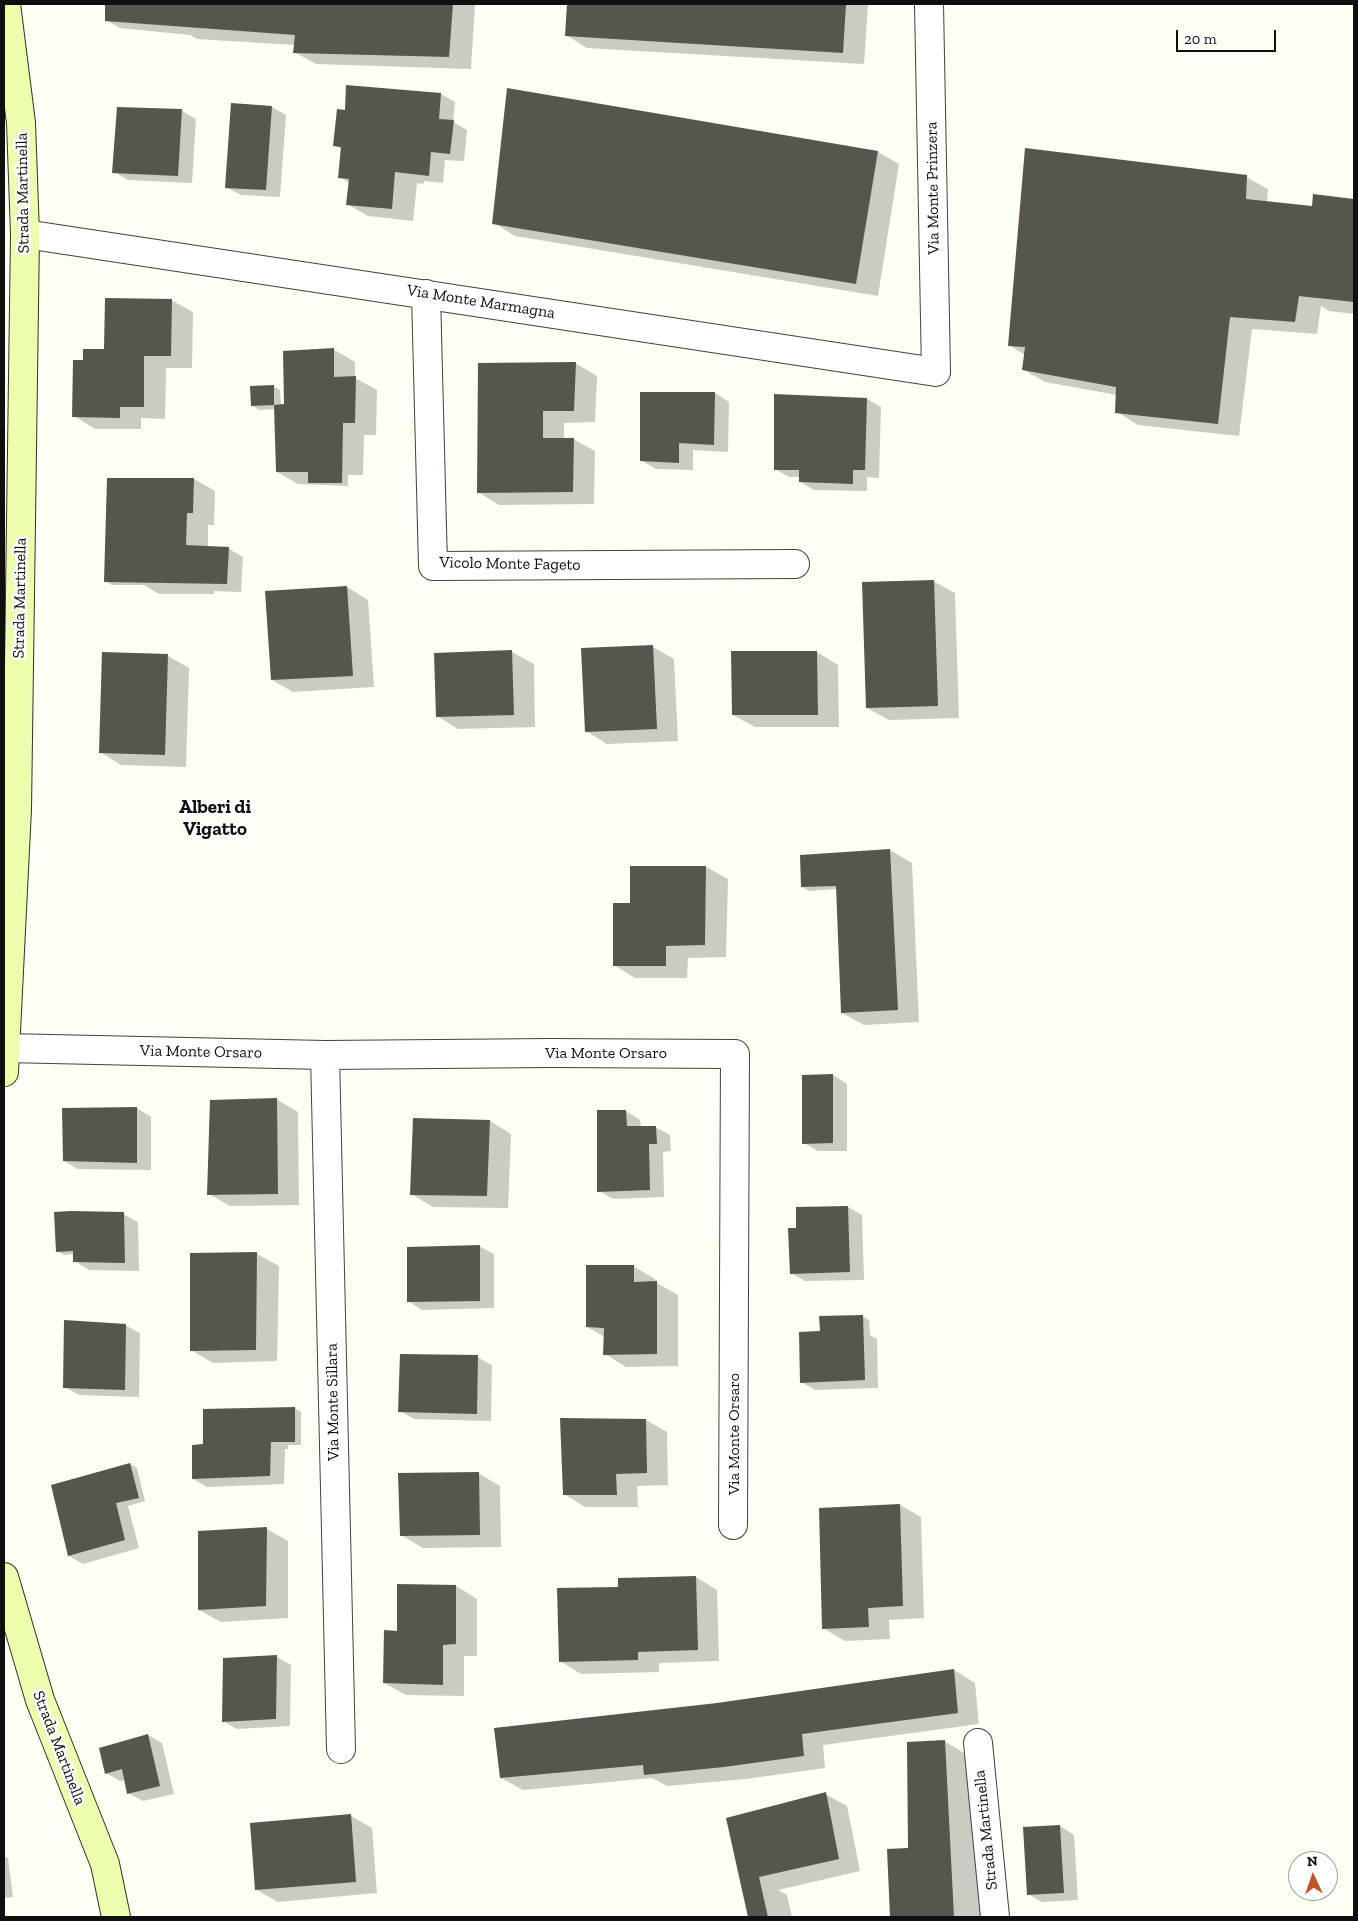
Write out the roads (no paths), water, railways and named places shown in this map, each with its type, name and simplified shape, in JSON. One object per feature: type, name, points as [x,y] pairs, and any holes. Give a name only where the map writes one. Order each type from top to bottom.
[{"type":"street","name":"Strada Martinella","points":[[4,1060],[25,234],[13,121],[6,4]]},
{"type":"street","name":"Via Monte Prinzera","points":[[929,4],[936,372]]},
{"type":"street","name":"Via Monte Marmagna","points":[[25,234],[936,372]]},
{"type":"street","name":"Vicolo Monte Fageto","points":[[426,294],[433,566],[795,564]]},
{"type":"street","name":"Via Monte Orsaro","points":[[4,1060],[550,1053],[736,1054],[733,1525]]},
{"type":"street","name":"Via Monte Sillara","points":[[325,1055],[341,1749]]},
{"type":"street","name":"Strada Martinella","points":[[4,1577],[40,1700],[105,1864],[116,1917]]},
{"type":"street","name":"Strada Martinella","points":[[978,1743],[995,1917]]},
{"type":"district","name":"Alberi di Vigatto","points":[[215,819]]}]
